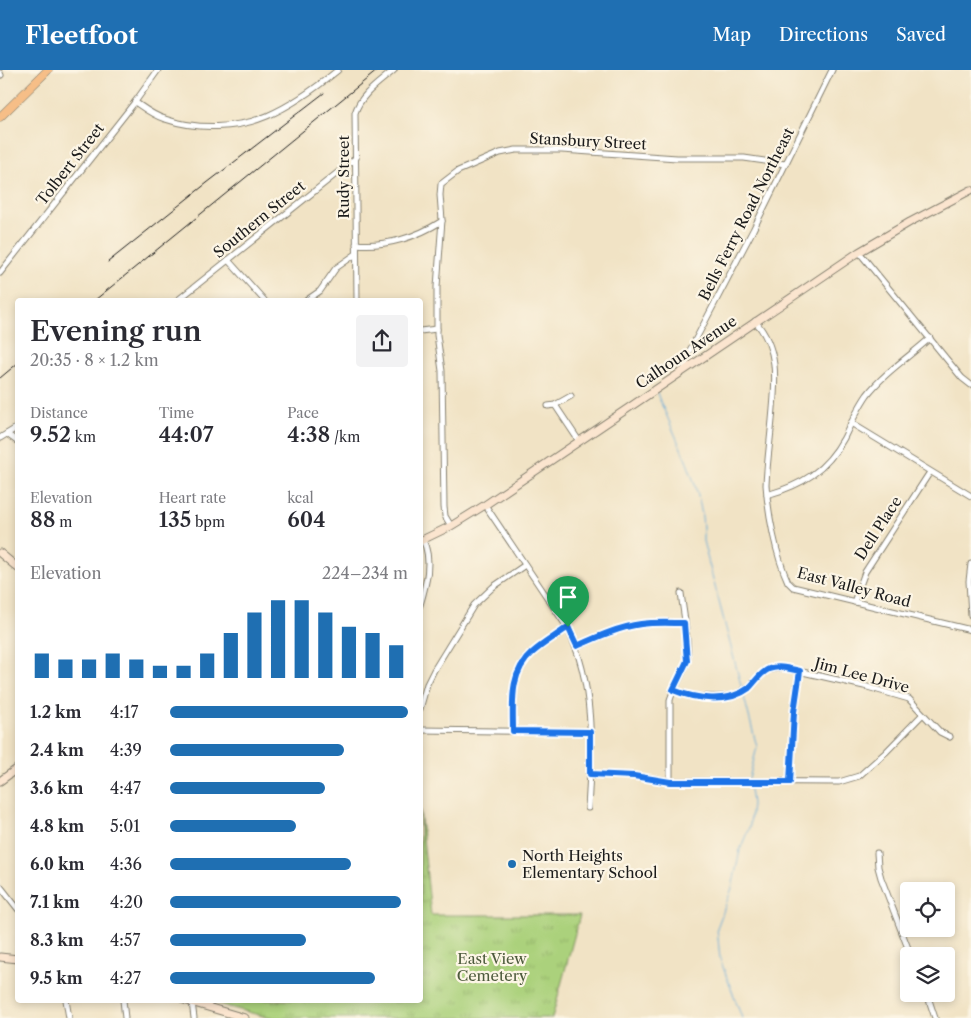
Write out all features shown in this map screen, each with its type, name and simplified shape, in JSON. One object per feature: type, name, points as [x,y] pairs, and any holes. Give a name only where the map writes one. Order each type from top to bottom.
[{"type":"main road","points":[[0,117],[47,71]]},
{"type":"street","name":"Tolbert Street","points":[[0,273],[135,102],[158,70]]},
{"type":"street","points":[[135,102],[151,113],[181,123],[222,126],[251,122],[269,116],[297,100],[338,70]]},
{"type":"street","name":"Rudy Street","points":[[357,298],[355,114],[358,103],[394,70]]},
{"type":"street","name":"Bells Ferry Road Northeast","points":[[684,370],[688,354],[832,70]]},
{"type":"street","name":"Stansbury Street","points":[[451,526],[445,516],[444,507],[442,371],[437,329],[437,287],[442,221],[441,184],[458,171],[500,153],[516,150],[562,150],[677,158],[744,158],[785,164]]},
{"type":"street","name":"Southern Street","points":[[180,298],[356,158]]},
{"type":"street","name":"Calhoun Avenue","points":[[423,540],[451,526],[485,505],[859,252],[910,222],[971,190]]},
{"type":"street","points":[[356,244],[368,245],[398,240],[425,230],[442,221]]},
{"type":"street","points":[[859,252],[962,378],[971,385]]},
{"type":"street","points":[[310,298],[320,291],[336,268],[356,254]]},
{"type":"street","points":[[228,260],[262,298]]},
{"type":"street","name":"East Valley Road","points":[[755,321],[770,347],[776,374],[767,471],[767,495],[776,539],[788,582],[794,586],[854,602],[971,630]]},
{"type":"street","points":[[423,331],[437,329]]},
{"type":"street","points":[[767,495],[795,486],[815,474],[834,453],[851,422],[875,386],[930,338]]},
{"type":"street","points":[[548,406],[555,405],[571,396]]},
{"type":"street","points":[[555,405],[580,441]]},
{"type":"street","points":[[851,422],[971,496]]},
{"type":"street","points":[[0,438],[15,429]]},
{"type":"street","points":[[7,434],[15,440]]},
{"type":"street","name":"Dell Place","points":[[854,602],[865,572],[930,472]]},
{"type":"street","points":[[485,505],[568,627],[577,646],[589,696],[590,774],[588,808]]},
{"type":"street","points":[[423,542],[428,552],[428,566],[423,590]]},
{"type":"street","points":[[0,553],[15,566]]},
{"type":"street","points":[[971,564],[969,581],[971,615]]},
{"type":"street","points":[[423,698],[434,670],[474,605],[493,587],[526,565]]},
{"type":"street","points":[[670,782],[670,708],[673,690],[687,661],[681,593]]},
{"type":"street","points":[[577,646],[632,626],[684,623]]},
{"type":"street","points":[[513,731],[513,686],[519,669],[532,653],[568,627]]},
{"type":"street","name":"Jim Lee Drive","points":[[673,690],[690,696],[734,696],[749,687],[770,668],[785,668],[904,697],[912,701],[922,715],[940,732],[950,737]]},
{"type":"street","points":[[790,782],[794,712],[800,671]]},
{"type":"street","points":[[590,774],[634,776],[670,782],[839,782],[859,776],[886,752],[922,715]]},
{"type":"street","points":[[423,730],[590,732]]},
{"type":"street","points":[[0,781],[15,771]]},
{"type":"street","points":[[877,853],[881,878],[908,947]]},
{"type":"street","points":[[0,886],[15,902]]},
{"type":"street","points":[[0,957],[15,959]]},
{"type":"street","points":[[930,1002],[936,1018]]},
{"type":"street","points":[[66,1003],[69,1018]]},
{"type":"street","points":[[123,1003],[125,1018]]},
{"type":"street","points":[[192,1003],[194,1018]]},
{"type":"street","points":[[195,1003],[245,1018]]},
{"type":"green space","name":"East View Cemetery","points":[[423,839],[431,915],[580,915],[552,1018],[270,1018],[215,1003],[423,1003]]},
{"type":"waterway","points":[[657,393],[688,465],[698,494],[703,525],[703,541],[742,689]]},
{"type":"waterway","points":[[743,693],[757,747],[749,779]]},
{"type":"waterway","points":[[742,1018],[720,959],[717,928],[732,888],[740,850],[750,825],[752,803],[749,783]]},
{"type":"railway","points":[[97,298],[378,70]]},
{"type":"railway","points":[[108,262],[324,93]]},
{"type":"railway","points":[[0,378],[15,366]]},
{"type":"place","name":"North Heights Elementary School","points":[[512,864]]},
{"type":"route","points":[[684,623],[687,661],[673,690],[690,696],[734,696],[749,687],[770,668],[800,671],[794,712],[790,782],[670,782],[634,776],[590,774],[590,732],[513,731],[513,686],[519,669],[532,653],[568,627],[577,646],[632,626],[684,623]]}]
